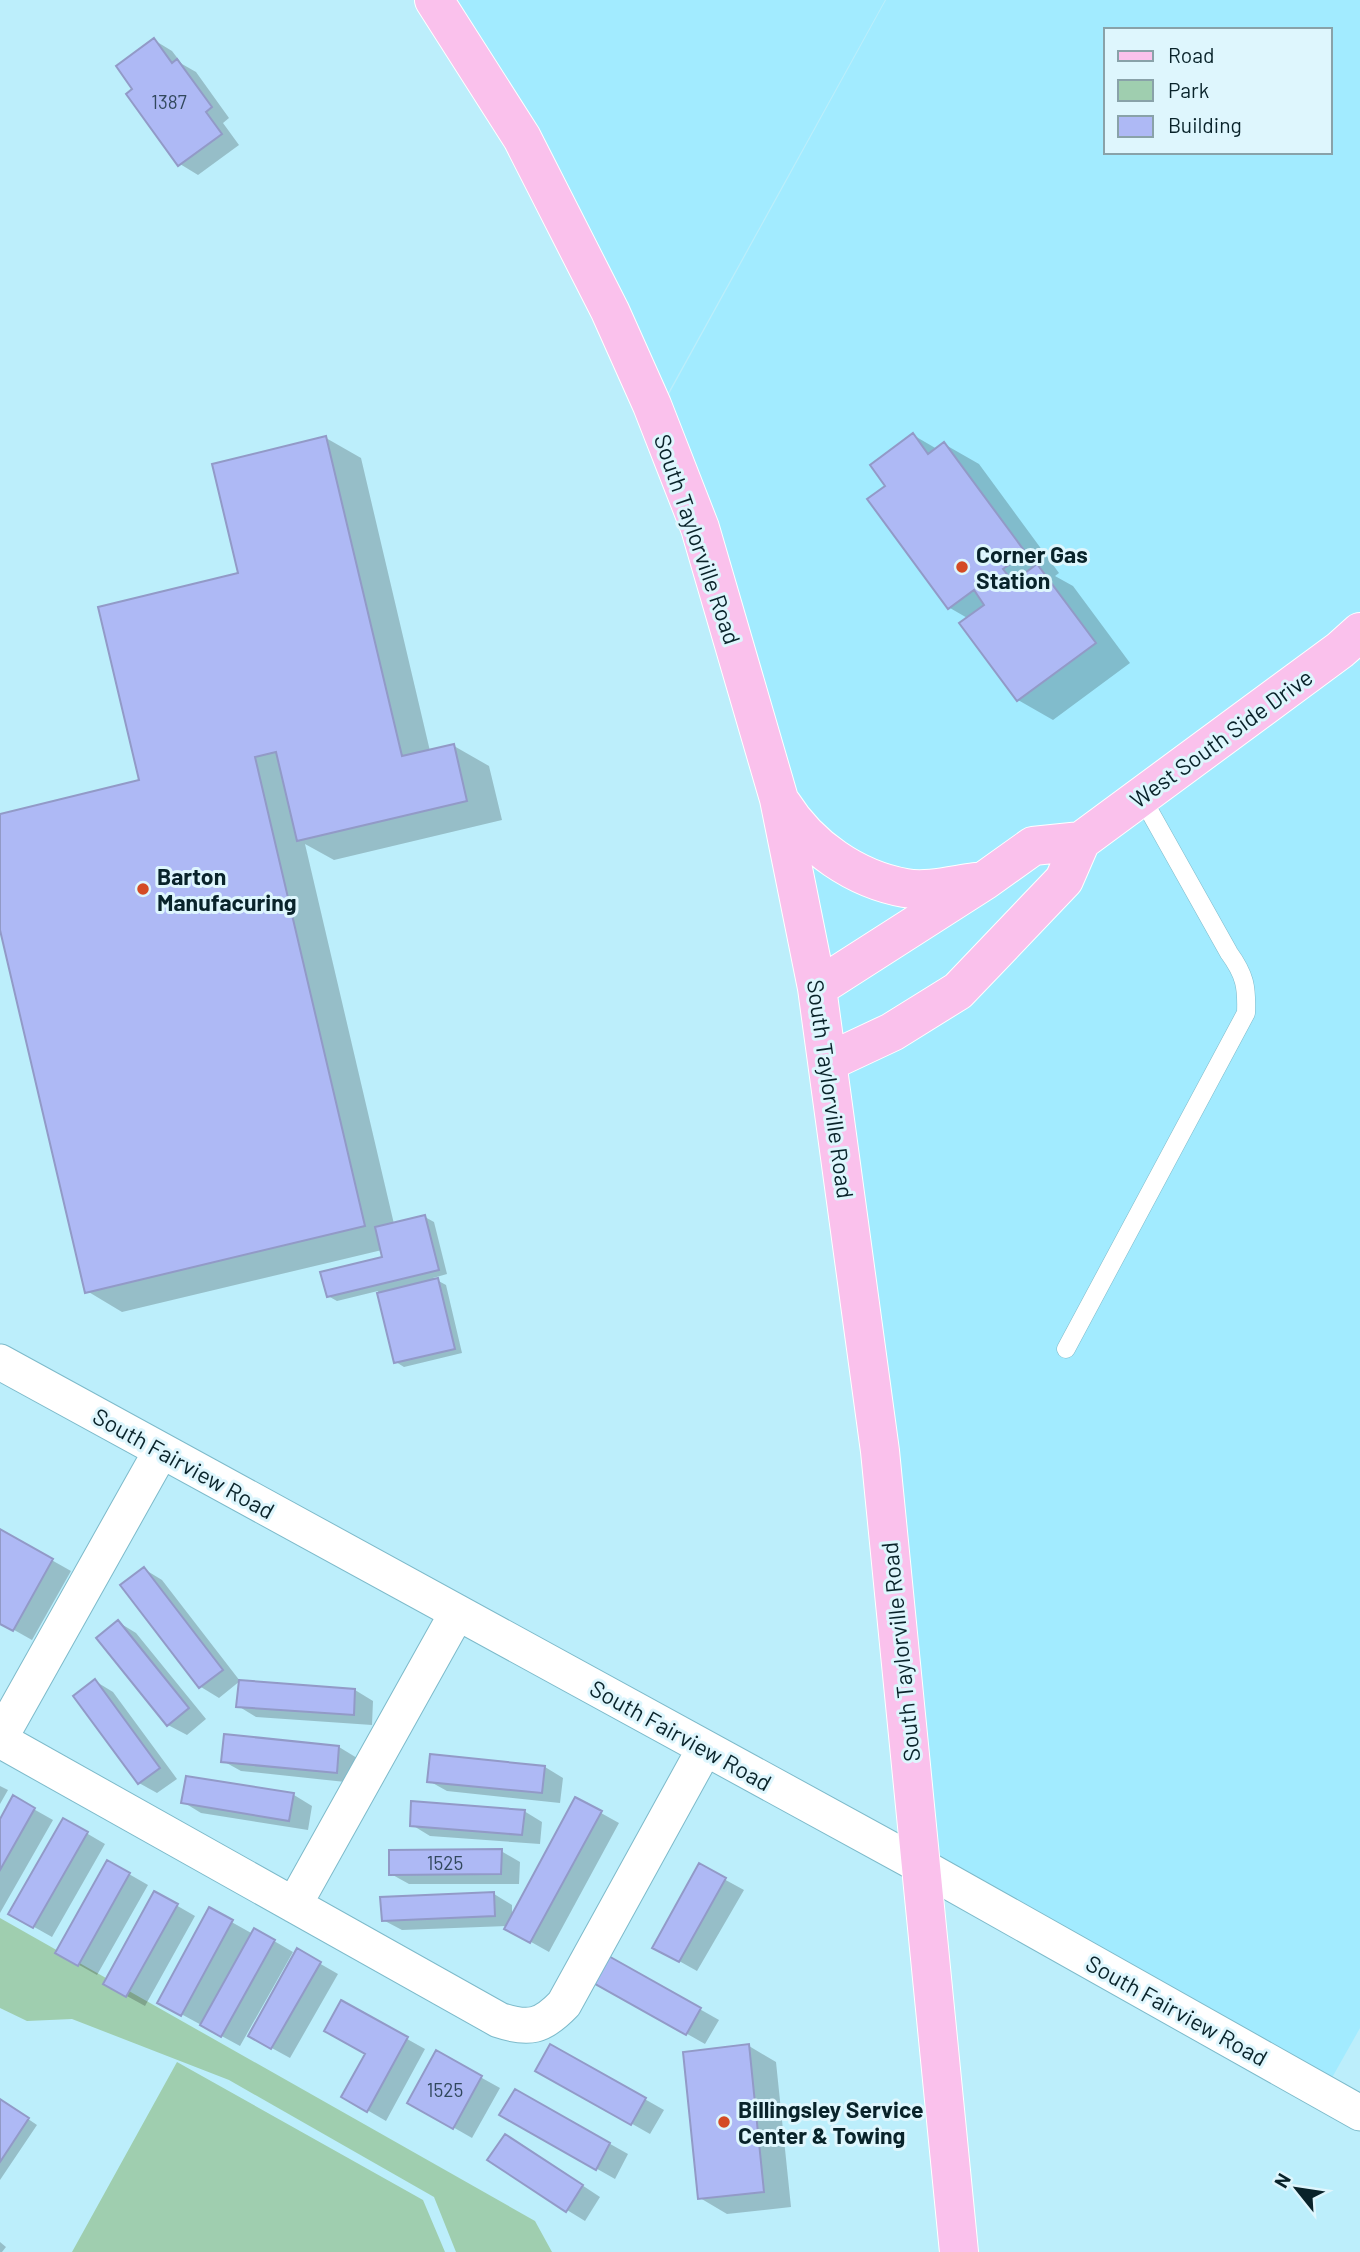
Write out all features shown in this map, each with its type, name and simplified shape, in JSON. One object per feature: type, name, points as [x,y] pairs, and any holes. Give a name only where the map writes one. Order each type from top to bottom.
[{"type":"main road","name":"South Taylorville Road","points":[[434,0],[522,138],[610,311],[652,405],[700,528],[779,799],[817,988],[880,1451],[959,2252]]},
{"type":"main road","name":"West South Side Drive","points":[[828,1062],[892,1032],[957,991],[1064,880],[1081,841],[1340,650],[1360,632]]},
{"type":"main road","points":[[779,799],[806,836],[843,864],[870,877],[905,888],[984,881]]},
{"type":"main road","points":[[817,988],[984,881],[1033,845],[1081,841]]},
{"type":"street","name":"South Fairview Road","points":[[0,1362],[1357,2104]]},
{"type":"street","points":[[161,1451],[0,1739],[499,2020],[519,2026],[535,2025],[551,2017],[564,2004],[705,1748]]},
{"type":"street","points":[[294,1905],[457,1613]]},
{"type":"lane","points":[[1066,1349],[1247,1013],[1247,988],[1240,967],[1229,953],[1141,796]]},
{"type":"shaded area","points":[[441,0],[885,0],[657,413]]},
{"type":"shaded area","points":[[886,0],[1360,0],[1360,2028],[1329,2083],[924,1852],[848,1118],[658,414]]},
{"type":"green space","points":[[0,1918],[535,2221],[552,2252],[456,2252],[434,2197],[229,2080],[72,2019],[27,2021],[0,2008]]},
{"type":"green space","points":[[177,2062],[423,2200],[445,2252],[72,2252]]},
{"type":"building","points":[[154,38],[172,63],[177,59],[212,107],[206,112],[222,134],[178,166],[126,94],[132,89],[116,66]]},
{"type":"building","name":"Corner Gas Station","points":[[913,433],[928,454],[944,442],[1026,553],[1003,569],[1013,582],[1037,564],[1096,643],[1017,701],[959,623],[984,605],[974,590],[948,609],[867,499],[885,486],[870,465]]},
{"type":"building","name":"Barton Manufacuring","points":[[326,436],[402,756],[454,744],[467,801],[297,841],[276,752],[255,757],[365,1226],[85,1293],[0,930],[0,814],[139,780],[98,607],[238,573],[212,464]]},
{"type":"building","points":[[425,1215],[439,1270],[327,1297],[320,1272],[382,1257],[375,1227]]},
{"type":"building","points":[[438,1278],[455,1349],[394,1363],[377,1293]]},
{"type":"building","points":[[0,1529],[53,1559],[13,1631],[0,1624]]},
{"type":"building","points":[[144,1567],[223,1670],[199,1688],[120,1585]]},
{"type":"building","points":[[118,1620],[189,1708],[167,1726],[96,1638]]},
{"type":"building","points":[[95,1679],[160,1768],[138,1784],[73,1696]]},
{"type":"building","points":[[239,1680],[355,1689],[354,1715],[236,1707]]},
{"type":"building","points":[[224,1734],[339,1746],[337,1773],[221,1762]]},
{"type":"building","points":[[430,1754],[545,1766],[542,1793],[427,1782]]},
{"type":"building","points":[[186,1776],[294,1793],[289,1821],[181,1803]]},
{"type":"building","points":[[13,1795],[35,1808],[0,1870],[0,1819]]},
{"type":"building","points":[[575,1797],[602,1811],[530,1943],[504,1929]]},
{"type":"building","points":[[411,1801],[525,1810],[522,1835],[410,1826]]},
{"type":"building","points":[[63,1818],[88,1832],[33,1928],[8,1914]]},
{"type":"building","points":[[502,1849],[501,1874],[389,1875],[389,1850]]},
{"type":"building","points":[[107,1860],[130,1873],[78,1966],[55,1953]]},
{"type":"building","points":[[699,1863],[726,1878],[679,1962],[652,1948]]},
{"type":"building","points":[[154,1891],[178,1904],[126,1997],[103,1984]]},
{"type":"building","points":[[494,1892],[495,1916],[382,1921],[380,1897]]},
{"type":"building","points":[[209,1907],[233,1920],[181,2016],[157,2003]]},
{"type":"building","points":[[254,1928],[275,1940],[221,2037],[200,2025]]},
{"type":"building","points":[[297,1948],[321,1962],[271,2049],[248,2036]]},
{"type":"building","points":[[605,1954],[701,2008],[686,2035],[590,1981]]},
{"type":"building","points":[[341,2000],[408,2037],[367,2112],[341,2097],[365,2054],[324,2031]]},
{"type":"building","points":[[550,2044],[646,2098],[631,2125],[535,2071]]},
{"type":"building","name":"Billingsley Service Center & Towing","points":[[749,2044],[764,2192],[698,2199],[683,2052]]},
{"type":"building","points":[[436,2050],[482,2076],[453,2129],[407,2103]]},
{"type":"building","points":[[515,2089],[610,2143],[596,2170],[499,2115]]},
{"type":"building","points":[[0,2099],[29,2118],[0,2162]]},
{"type":"building","points":[[505,2134],[583,2185],[566,2212],[487,2160]]},
{"type":"place","name":"Corner Gas Station","points":[[962,567]]},
{"type":"place","name":"Barton Manufacuring","points":[[143,889]]},
{"type":"place","name":"Billingsley Service Center & Towing","points":[[724,2122]]}]
